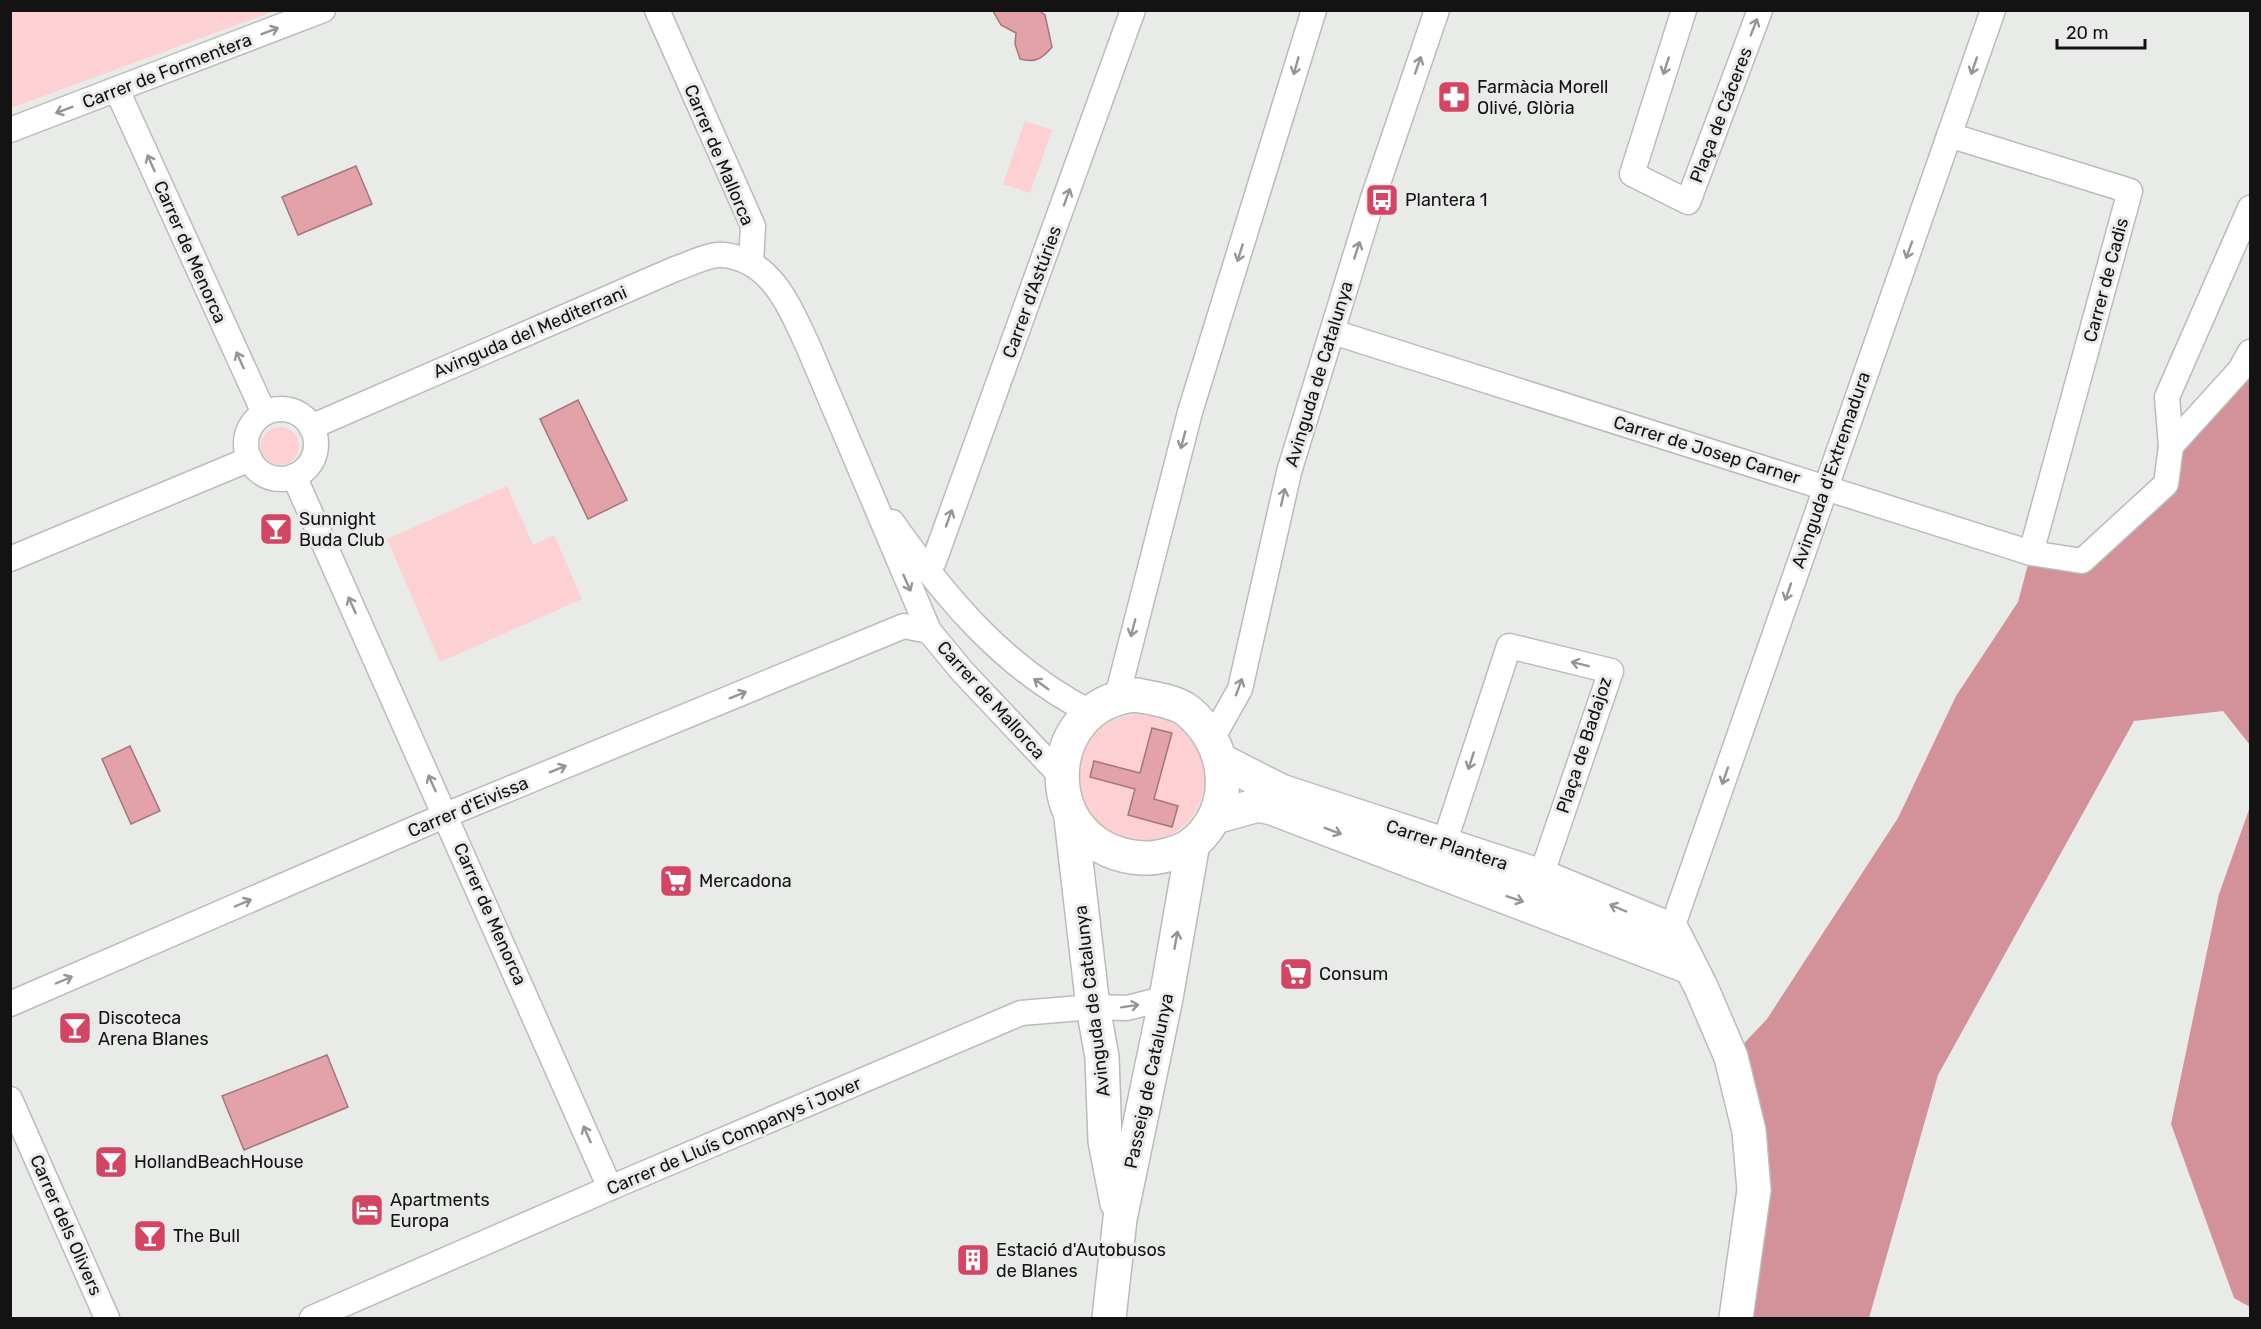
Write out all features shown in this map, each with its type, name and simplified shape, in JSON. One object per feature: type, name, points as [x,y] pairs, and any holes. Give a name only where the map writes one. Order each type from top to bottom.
[{"type":"street","name":"Carrer de Formentera","points":[[10,130],[324,10]]},
{"type":"street","name":"Carrer de Mallorca","points":[[657,10],[753,226],[752,263],[771,278],[787,302],[808,346],[929,632],[962,671],[1061,776]]},
{"type":"street","name":"Carrer d'Astúries","points":[[927,571],[942,538],[1134,10]]},
{"type":"street","points":[[1104,705],[1190,412],[1314,10]]},
{"type":"street","name":"Avinguda de Catalunya","points":[[1217,750],[1240,689],[1289,472],[1334,332],[1373,198],[1437,10]]},
{"type":"street","name":"Plaça de Cáceres","points":[[1684,10],[1632,174],[1688,202],[1760,10]]},
{"type":"street","name":"Avinguda d'Extremadura","points":[[1680,960],[1825,486],[1949,135],[1989,12]]},
{"type":"street","name":"Carrer de Menorca","points":[[117,90],[264,413]]},
{"type":"street","name":"Carrer de Cadis","points":[[1949,135],[2130,191],[2031,553]]},
{"type":"street","points":[[2171,446],[2167,397],[2250,208]]},
{"type":"street","name":"Avinguda del Mediterrani","points":[[311,427],[675,269],[722,254],[752,263]]},
{"type":"street","name":"Carrer de Josep Carner","points":[[1334,332],[2031,553],[2082,561],[2166,484],[2171,446]]},
{"type":"street","points":[[2171,446],[2240,370],[2250,352]]},
{"type":"street","points":[[285,409],[305,418],[311,427],[315,450],[311,461],[294,476],[273,478],[256,468],[250,459],[246,447],[247,434],[254,422],[264,413],[285,409]]},
{"type":"street","points":[[10,559],[250,459]]},
{"type":"street","name":"Carrer de Menorca","points":[[294,476],[610,1188]]},
{"type":"street","name":"Carrer de Mallorca","points":[[869,490],[927,571],[966,617],[1001,652],[1059,697],[1104,705]]},
{"type":"street","name":"Carrer d'Eivissa","points":[[10,1004],[446,815],[904,626],[929,632]]},
{"type":"street","name":"Plaça de Badajoz","points":[[1444,844],[1509,645],[1611,671],[1541,876]]},
{"type":"street","points":[[1136,695],[1153,698],[1187,710],[1217,750],[1223,788],[1215,817],[1193,843],[1154,859],[1124,857],[1094,843],[1071,818],[1064,801],[1061,776],[1065,752],[1075,732],[1104,705],[1136,695]]},
{"type":"street","name":"Carrer Plantera","points":[[1217,750],[1281,791],[1541,876],[1680,960]]},
{"type":"street","name":"Carrer Plantera","points":[[1215,817],[1258,806],[1272,808],[1435,871],[1680,960]]},
{"type":"street","name":"Avinguda de Catalunya","points":[[1071,818],[1101,1057],[1105,1141],[1120,1219]]},
{"type":"street","name":"Passeig de Catalunya","points":[[1109,1318],[1120,1219],[1166,998],[1193,843]]},
{"type":"street","points":[[1680,960],[1731,1057],[1749,1131],[1755,1190],[1736,1318]]},
{"type":"street","name":"Carrer de Lluís Companys i Jover","points":[[312,1318],[610,1188],[1022,1013],[1093,1007],[1127,1008],[1166,998]]},
{"type":"street","name":"Carrer dels Olivers","points":[[10,1099],[107,1318]]},
{"type":"shaded area","points":[[11,10],[274,10],[274,11],[11,108]]},
{"type":"shaded area","points":[[993,11],[1040,11],[1045,15],[1052,47],[1038,59],[1020,59],[1015,44],[1016,33],[1001,25]]},
{"type":"shaded area","points":[[1025,121],[1052,130],[1030,193],[1003,184]]},
{"type":"shaded area","points":[[356,166],[372,204],[298,235],[282,197]]},
{"type":"shaded area","points":[[2250,352],[2250,745],[2223,711],[2134,721],[1938,1075],[1869,1318],[1736,1318],[1754,1190],[1731,1057],[1767,1019],[1898,818],[1956,696],[2018,602],[2031,553],[2082,561],[2166,485],[2171,446]]},
{"type":"shaded area","points":[[578,400],[627,500],[588,519],[540,419]]},
{"type":"shaded area","points":[[280,427],[293,433],[299,446],[293,459],[280,465],[267,459],[261,446],[267,433]]},
{"type":"shaded area","points":[[507,486],[533,545],[554,535],[582,599],[440,662],[387,539]]},
{"type":"shaded area","points":[[1141,714],[1166,719],[1186,733],[1200,753],[1205,778],[1200,803],[1186,823],[1166,837],[1141,842],[1116,837],[1096,823],[1082,803],[1077,778],[1082,753],[1096,733],[1116,719]]},
{"type":"shaded area","points":[[1152,728],[1172,733],[1154,799],[1178,806],[1172,827],[1128,815],[1135,789],[1090,777],[1094,761],[1140,773]]},
{"type":"shaded area","points":[[130,746],[160,811],[131,824],[102,759]]},
{"type":"shaded area","points":[[2250,807],[2250,1307],[2234,1298],[2171,1124],[2219,894]]},
{"type":"shaded area","points":[[327,1055],[348,1107],[244,1150],[222,1096]]},
{"type":"place","name":"Farmàcia Morell Olivé, Glòria","points":[[1454,97]]},
{"type":"place","name":"Plantera 1","points":[[1382,200]]},
{"type":"place","name":"Sunnight Buda Club","points":[[276,529]]},
{"type":"place","name":"Mercadona","points":[[676,881]]},
{"type":"place","name":"Consum","points":[[1296,974]]},
{"type":"place","name":"Discoteca Arena Blanes","points":[[75,1028]]},
{"type":"place","name":"HollandBeachHouse","points":[[111,1162]]},
{"type":"place","name":"Apartments Europa","points":[[367,1210]]},
{"type":"place","name":"The Bull","points":[[150,1236]]},
{"type":"place","name":"Estació d'Autobusos de Blanes","points":[[973,1260]]}]
